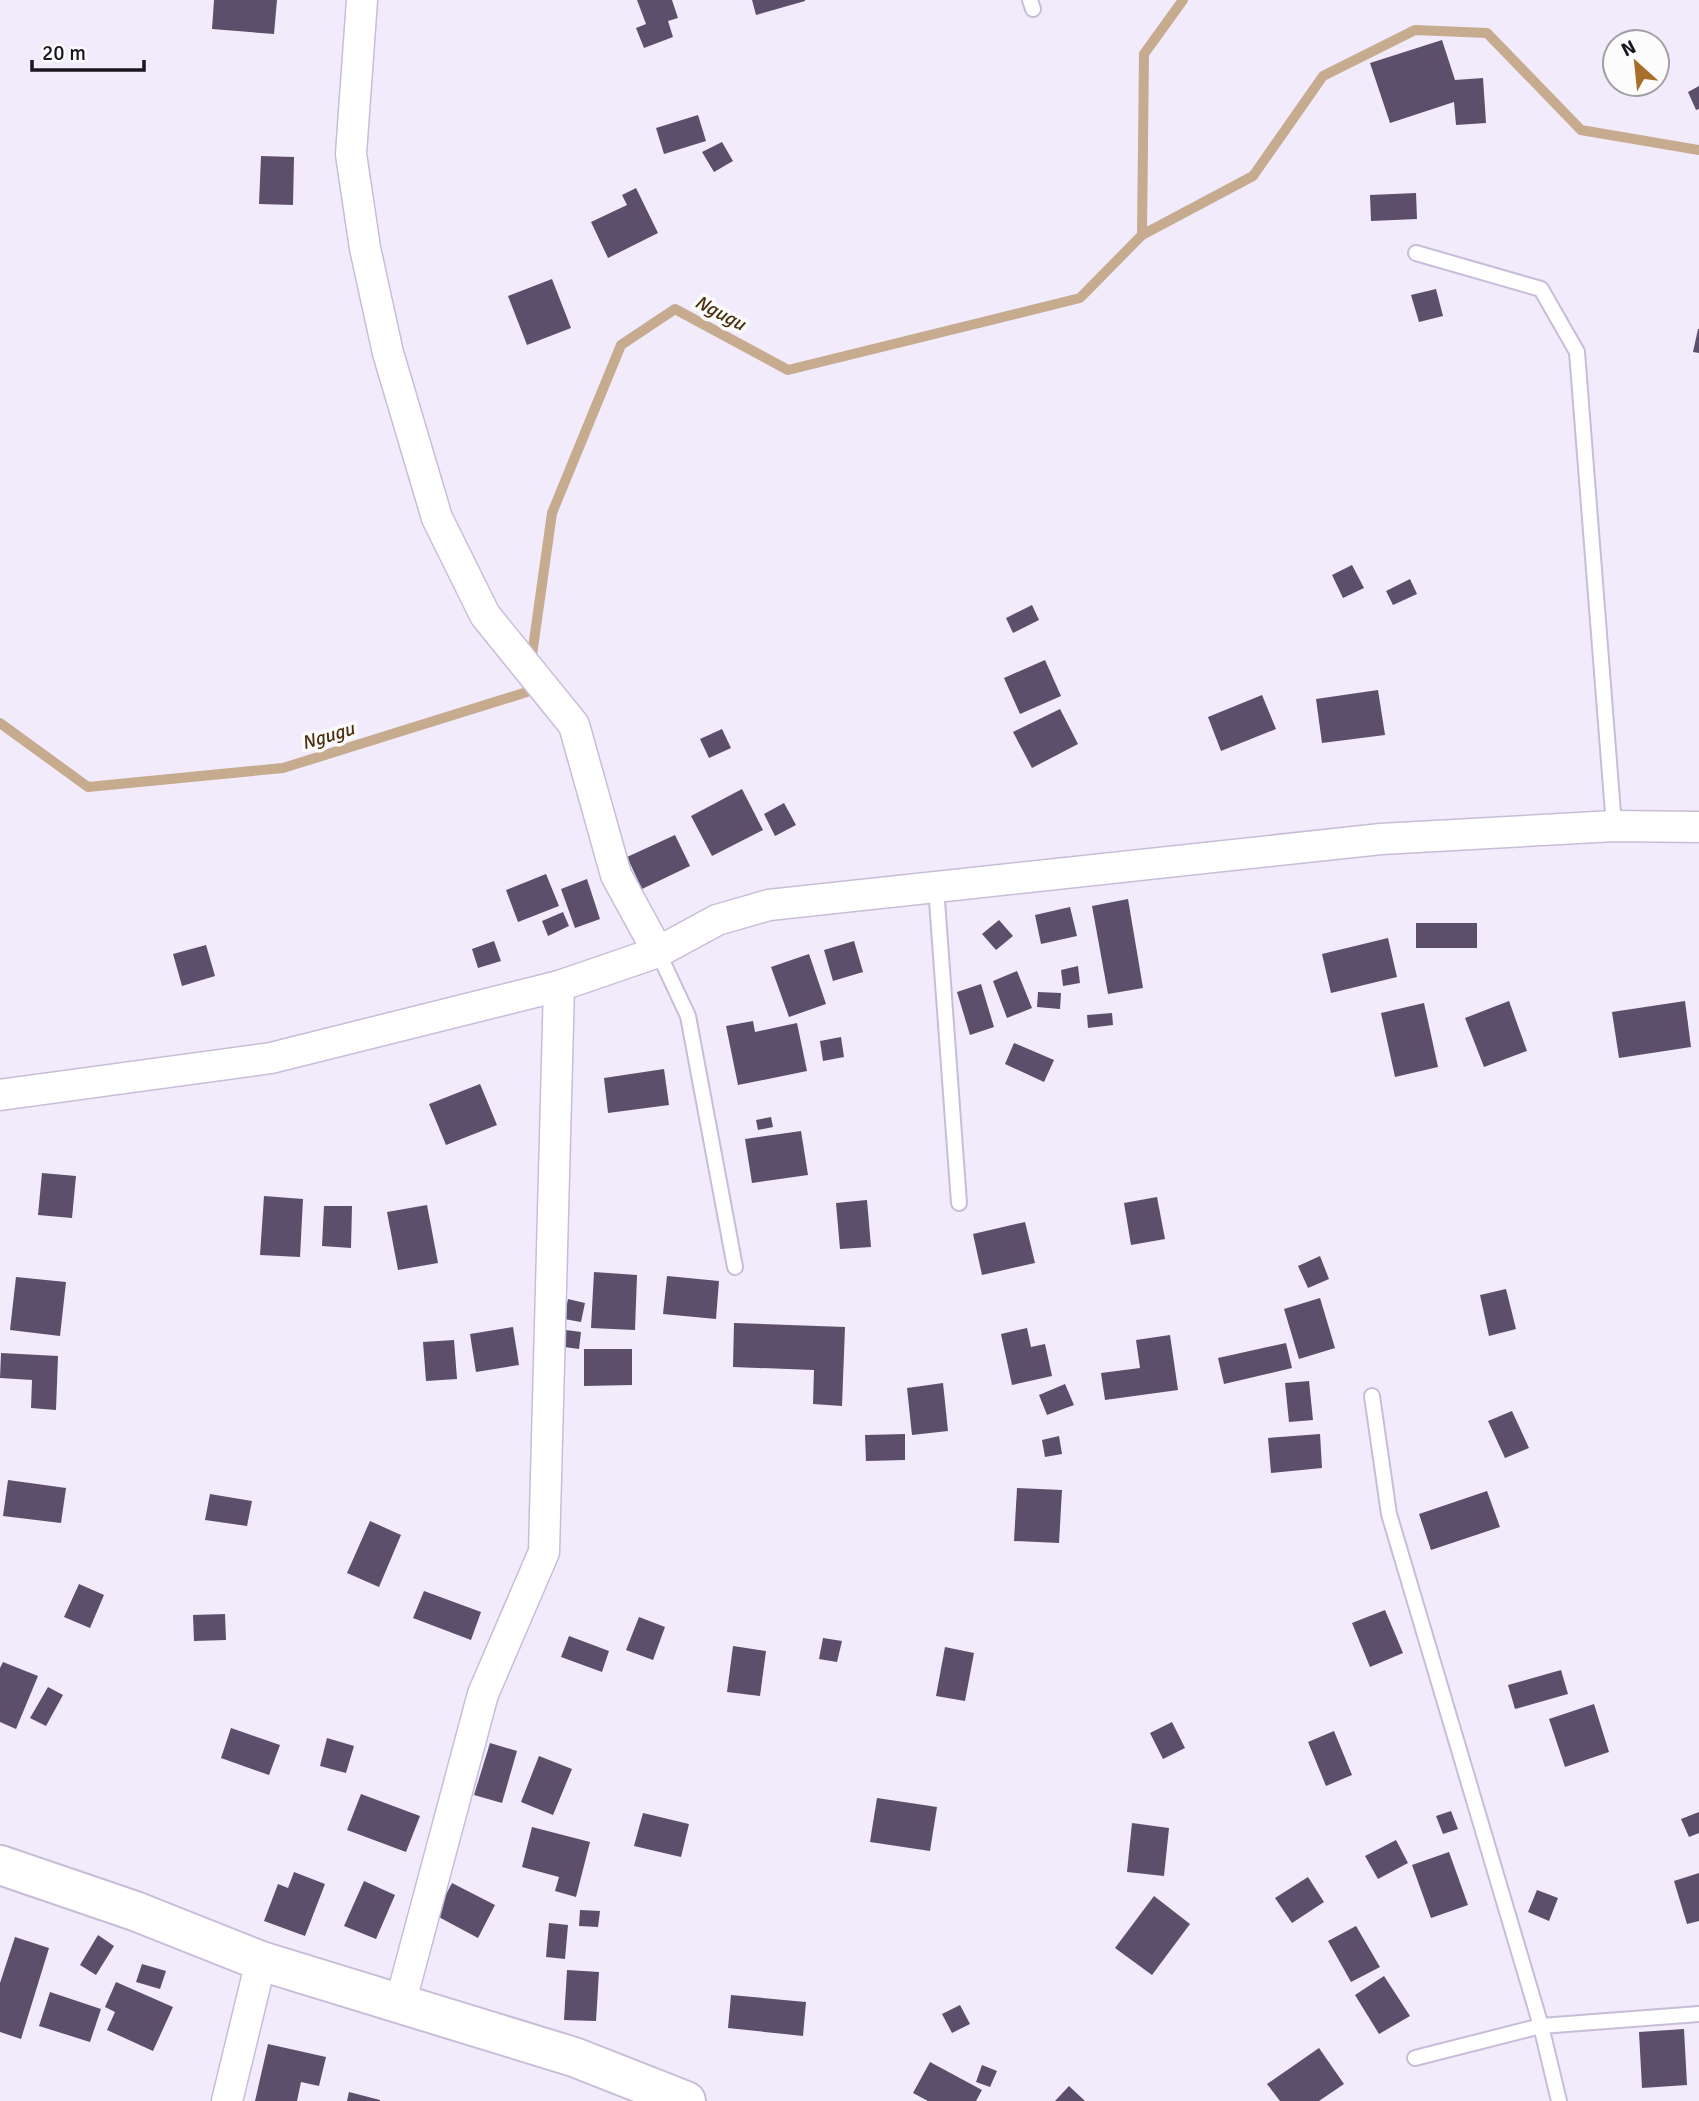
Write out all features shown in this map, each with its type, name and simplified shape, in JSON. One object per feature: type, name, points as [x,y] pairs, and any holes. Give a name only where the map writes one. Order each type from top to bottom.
[{"type":"main road","points":[[0,1865],[135,1911],[261,1961],[574,2057],[686,2101]]},
{"type":"street","points":[[362,0],[351,154],[365,248],[388,353],[437,518],[485,615],[574,725],[616,875],[658,952]]},
{"type":"street","points":[[0,1095],[271,1058],[559,986],[658,952],[717,920],[769,905],[1381,839],[1614,826],[1699,827]]},
{"type":"street","points":[[400,2004],[483,1694],[544,1552],[559,986]]},
{"type":"street","points":[[227,2101],[261,1961]]},
{"type":"lane","points":[[1416,253],[1541,289],[1577,352],[1614,826]]},
{"type":"lane","points":[[936,887],[960,1203]]},
{"type":"lane","points":[[658,952],[688,1016],[735,1267]]},
{"type":"lane","points":[[1372,1396],[1389,1514],[1542,2026],[1559,2101]]},
{"type":"lane","points":[[1415,2058],[1542,2026],[1699,2014]]},
{"type":"building","points":[[214,0],[277,0],[274,34],[212,29]]},
{"type":"building","points":[[637,0],[672,0],[678,18],[668,21],[673,37],[644,48],[636,28],[646,24]]},
{"type":"building","points":[[752,0],[805,0],[805,1],[756,15]]},
{"type":"building","points":[[1442,40],[1455,80],[1483,78],[1486,123],[1456,125],[1454,102],[1390,123],[1370,63]]},
{"type":"building","points":[[1699,86],[1699,109],[1696,110],[1688,92]]},
{"type":"building","points":[[698,115],[706,141],[664,154],[656,128]]},
{"type":"building","points":[[722,142],[733,161],[714,172],[702,152]]},
{"type":"building","points":[[261,156],[294,157],[293,205],[259,204]]},
{"type":"building","points":[[636,188],[658,233],[608,258],[591,222],[627,205],[622,195]]},
{"type":"building","points":[[1416,193],[1417,219],[1371,221],[1370,195]]},
{"type":"building","points":[[552,279],[571,328],[527,345],[508,296]]},
{"type":"building","points":[[1436,289],[1443,316],[1419,322],[1411,295]]},
{"type":"building","points":[[1699,329],[1699,353],[1693,352]]},
{"type":"building","points":[[1352,565],[1364,588],[1343,598],[1332,575]]},
{"type":"building","points":[[1410,579],[1417,594],[1393,605],[1386,591]]},
{"type":"building","points":[[1032,605],[1039,620],[1013,633],[1006,618]]},
{"type":"building","points":[[1045,660],[1061,696],[1020,714],[1004,678]]},
{"type":"building","points":[[1378,690],[1385,735],[1322,743],[1316,699]]},
{"type":"building","points":[[1262,695],[1276,729],[1221,751],[1208,717]]},
{"type":"building","points":[[1060,709],[1078,744],[1032,768],[1013,732]]},
{"type":"building","points":[[722,729],[731,748],[709,758],[700,739]]},
{"type":"building","points":[[742,789],[763,830],[712,856],[691,816]]},
{"type":"building","points":[[784,803],[796,825],[775,836],[764,814]]},
{"type":"building","points":[[675,835],[690,866],[642,889],[627,857]]},
{"type":"building","points":[[546,874],[559,906],[518,922],[506,890]]},
{"type":"building","points":[[587,879],[600,919],[575,928],[561,889]]},
{"type":"building","points":[[1128,899],[1143,988],[1108,994],[1092,906]]},
{"type":"building","points":[[1070,907],[1077,936],[1041,944],[1035,915]]},
{"type":"building","points":[[563,912],[569,926],[548,936],[542,921]]},
{"type":"building","points":[[999,920],[1013,936],[996,950],[982,934]]},
{"type":"building","points":[[1416,923],[1477,923],[1477,948],[1416,948]]},
{"type":"building","points":[[1388,938],[1397,977],[1331,993],[1322,954]]},
{"type":"building","points":[[494,941],[501,961],[478,968],[472,949]]},
{"type":"building","points":[[854,941],[863,972],[833,981],[824,950]]},
{"type":"building","points":[[206,945],[215,976],[182,986],[173,954]]},
{"type":"building","points":[[809,954],[826,1004],[789,1017],[771,967]]},
{"type":"building","points":[[1078,966],[1080,983],[1063,986],[1061,970]]},
{"type":"building","points":[[1017,971],[1032,1008],[1007,1018],[993,981]]},
{"type":"building","points":[[981,984],[994,1027],[970,1035],[957,992]]},
{"type":"building","points":[[1038,992],[1061,993],[1060,1009],[1037,1007]]},
{"type":"building","points":[[1509,1001],[1527,1051],[1484,1067],[1465,1018]]},
{"type":"building","points":[[1685,1001],[1691,1047],[1619,1058],[1612,1012]]},
{"type":"building","points":[[1424,1003],[1438,1067],[1395,1077],[1381,1013]]},
{"type":"building","points":[[1112,1013],[1113,1025],[1088,1028],[1087,1015]]},
{"type":"building","points":[[753,1021],[755,1032],[797,1023],[807,1071],[738,1085],[726,1026]]},
{"type":"building","points":[[841,1037],[844,1057],[823,1061],[820,1041]]},
{"type":"building","points":[[1014,1043],[1054,1060],[1044,1082],[1005,1064]]},
{"type":"building","points":[[664,1069],[669,1105],[608,1113],[604,1078]]},
{"type":"building","points":[[480,1084],[497,1125],[446,1145],[429,1104]]},
{"type":"building","points":[[771,1117],[773,1127],[758,1130],[756,1120]]},
{"type":"building","points":[[801,1131],[808,1175],[752,1183],[745,1139]]},
{"type":"building","points":[[42,1173],[76,1176],[72,1218],[38,1215]]},
{"type":"building","points":[[264,1196],[303,1199],[300,1257],[260,1255]]},
{"type":"building","points":[[1157,1197],[1165,1239],[1131,1245],[1124,1203]]},
{"type":"building","points":[[867,1200],[871,1247],[840,1249],[836,1203]]},
{"type":"building","points":[[427,1205],[438,1263],[398,1270],[387,1212]]},
{"type":"building","points":[[324,1206],[352,1206],[351,1248],[322,1246]]},
{"type":"building","points":[[1025,1222],[1035,1263],[982,1275],[973,1234]]},
{"type":"building","points":[[1320,1256],[1329,1279],[1308,1288],[1298,1266]]},
{"type":"building","points":[[594,1272],[637,1275],[635,1330],[591,1328]]},
{"type":"building","points":[[667,1276],[719,1281],[716,1319],[663,1314]]},
{"type":"building","points":[[16,1277],[66,1282],[60,1336],[10,1330]]},
{"type":"building","points":[[1506,1289],[1516,1329],[1489,1336],[1480,1295]]},
{"type":"building","points":[[1320,1298],[1335,1348],[1299,1359],[1284,1309]]},
{"type":"building","points":[[568,1299],[585,1303],[581,1322],[564,1319]]},
{"type":"building","points":[[734,1323],[845,1327],[842,1406],[813,1404],[814,1370],[733,1367]]},
{"type":"building","points":[[513,1327],[519,1365],[476,1372],[470,1334]]},
{"type":"building","points":[[1027,1328],[1031,1347],[1045,1344],[1052,1376],[1012,1385],[1001,1334]]},
{"type":"building","points":[[566,1330],[581,1332],[579,1349],[564,1347]]},
{"type":"building","points":[[1170,1335],[1178,1390],[1105,1400],[1101,1373],[1140,1368],[1136,1340]]},
{"type":"building","points":[[454,1340],[457,1379],[426,1381],[423,1342]]},
{"type":"building","points":[[1286,1343],[1292,1368],[1224,1384],[1218,1358]]},
{"type":"building","points":[[584,1349],[632,1349],[632,1385],[584,1386]]},
{"type":"building","points":[[1,1353],[58,1356],[56,1410],[31,1408],[32,1380],[0,1378]]},
{"type":"building","points":[[1309,1381],[1313,1420],[1289,1422],[1285,1383]]},
{"type":"building","points":[[943,1383],[948,1431],[912,1435],[907,1388]]},
{"type":"building","points":[[1065,1384],[1074,1405],[1047,1415],[1039,1395]]},
{"type":"building","points":[[1512,1411],[1529,1448],[1505,1458],[1488,1421]]},
{"type":"building","points":[[905,1434],[905,1460],[866,1461],[865,1435]]},
{"type":"building","points":[[1320,1434],[1322,1468],[1271,1473],[1268,1438]]},
{"type":"building","points":[[1059,1436],[1062,1454],[1045,1457],[1042,1440]]},
{"type":"building","points":[[8,1480],[66,1488],[61,1523],[3,1516]]},
{"type":"building","points":[[1017,1488],[1062,1490],[1059,1543],[1014,1541]]},
{"type":"building","points":[[1487,1491],[1500,1527],[1431,1550],[1419,1514]]},
{"type":"building","points":[[210,1494],[252,1501],[247,1526],[205,1520]]},
{"type":"building","points":[[370,1521],[401,1535],[379,1587],[347,1573]]},
{"type":"building","points":[[79,1584],[104,1595],[90,1628],[64,1617]]},
{"type":"building","points":[[424,1591],[481,1612],[471,1640],[413,1618]]},
{"type":"building","points":[[1385,1610],[1403,1653],[1370,1667],[1352,1623]]},
{"type":"building","points":[[225,1614],[226,1640],[194,1641],[193,1615]]},
{"type":"building","points":[[639,1617],[665,1627],[653,1660],[626,1650]]},
{"type":"building","points":[[569,1636],[609,1651],[602,1672],[561,1657]]},
{"type":"building","points":[[823,1638],[842,1641],[837,1662],[819,1659]]},
{"type":"building","points":[[733,1646],[766,1651],[760,1696],[727,1692]]},
{"type":"building","points":[[945,1647],[974,1653],[965,1701],[936,1696]]},
{"type":"building","points":[[3,1662],[38,1676],[16,1729],[0,1722],[0,1668]]},
{"type":"building","points":[[1561,1670],[1568,1694],[1515,1709],[1508,1685]]},
{"type":"building","points":[[48,1687],[63,1695],[46,1726],[30,1718]]},
{"type":"building","points":[[1594,1704],[1609,1752],[1565,1767],[1549,1719]]},
{"type":"building","points":[[1172,1722],[1185,1748],[1163,1759],[1150,1733]]},
{"type":"building","points":[[231,1728],[280,1745],[269,1775],[221,1758]]},
{"type":"building","points":[[1334,1731],[1352,1775],[1326,1786],[1308,1742]]},
{"type":"building","points":[[327,1738],[354,1746],[346,1773],[320,1766]]},
{"type":"building","points":[[490,1743],[517,1751],[502,1803],[474,1795]]},
{"type":"building","points":[[539,1756],[572,1769],[553,1815],[521,1802]]},
{"type":"building","points":[[361,1794],[420,1816],[406,1852],[347,1830]]},
{"type":"building","points":[[877,1798],[937,1807],[930,1851],[870,1842]]},
{"type":"building","points":[[1451,1811],[1458,1829],[1443,1834],[1436,1816]]},
{"type":"building","points":[[1699,1812],[1699,1833],[1689,1837],[1681,1819]]},
{"type":"building","points":[[643,1813],[689,1824],[681,1857],[634,1846]]},
{"type":"building","points":[[1132,1823],[1169,1828],[1164,1876],[1127,1872]]},
{"type":"building","points":[[532,1827],[590,1842],[576,1897],[555,1891],[559,1877],[522,1867]]},
{"type":"building","points":[[1396,1840],[1408,1863],[1378,1879],[1365,1856]]},
{"type":"building","points":[[1449,1852],[1468,1905],[1431,1918],[1412,1865]]},
{"type":"building","points":[[294,1872],[325,1884],[305,1936],[264,1921],[278,1884],[288,1888]]},
{"type":"building","points":[[1699,1873],[1699,1921],[1687,1924],[1674,1881]]},
{"type":"building","points":[[1308,1877],[1324,1902],[1292,1923],[1275,1898]]},
{"type":"building","points":[[364,1881],[395,1895],[376,1939],[344,1926]]},
{"type":"building","points":[[452,1883],[495,1905],[478,1938],[435,1915]]},
{"type":"building","points":[[1537,1890],[1558,1898],[1549,1921],[1528,1912]]},
{"type":"building","points":[[1154,1896],[1190,1924],[1152,1975],[1115,1948]]},
{"type":"building","points":[[580,1910],[600,1911],[598,1927],[579,1926]]},
{"type":"building","points":[[549,1923],[568,1925],[565,1959],[546,1957]]},
{"type":"building","points":[[1356,1926],[1380,1967],[1351,1982],[1328,1941]]},
{"type":"building","points":[[98,1935],[114,1946],[96,1975],[80,1965]]},
{"type":"building","points":[[15,1937],[49,1948],[21,2039],[0,2032],[0,1983]]},
{"type":"building","points":[[142,1964],[166,1971],[160,1989],[136,1982]]},
{"type":"building","points":[[567,1970],[599,1972],[596,2021],[564,2020]]},
{"type":"building","points":[[1384,1976],[1410,2016],[1379,2034],[1355,1995]]},
{"type":"building","points":[[116,1982],[173,2007],[153,2051],[107,2030],[115,2012],[105,2007]]},
{"type":"building","points":[[50,1992],[101,2009],[90,2042],[39,2026]]},
{"type":"building","points":[[731,1995],[806,2002],[803,2036],[728,2028]]},
{"type":"building","points":[[960,2005],[970,2024],[952,2033],[942,2014]]},
{"type":"building","points":[[1684,2029],[1687,2085],[1642,2088],[1639,2032]]},
{"type":"building","points":[[268,2044],[326,2057],[319,2086],[301,2082],[297,2101],[255,2101]]},
{"type":"building","points":[[1319,2048],[1344,2084],[1319,2101],[1280,2101],[1267,2084]]},
{"type":"building","points":[[930,2062],[982,2090],[976,2101],[928,2101],[913,2093]]},
{"type":"building","points":[[982,2065],[997,2071],[990,2087],[976,2082]]},
{"type":"building","points":[[1069,2086],[1085,2101],[1055,2101]]},
{"type":"building","points":[[349,2092],[380,2100],[380,2101],[347,2101]]},
{"type":"waterway","name":"Ngugu","points":[[1142,235],[1144,54],[1183,0]]},
{"type":"waterway","name":"Ngugu","points":[[531,662],[552,513],[621,345],[675,309],[788,370],[1080,298],[1142,235],[1253,176],[1323,76],[1415,30],[1487,33],[1581,130],[1699,150]]},
{"type":"waterway","name":"Ngugu","points":[[0,723],[88,787],[283,768],[527,692],[529,678]]}]
